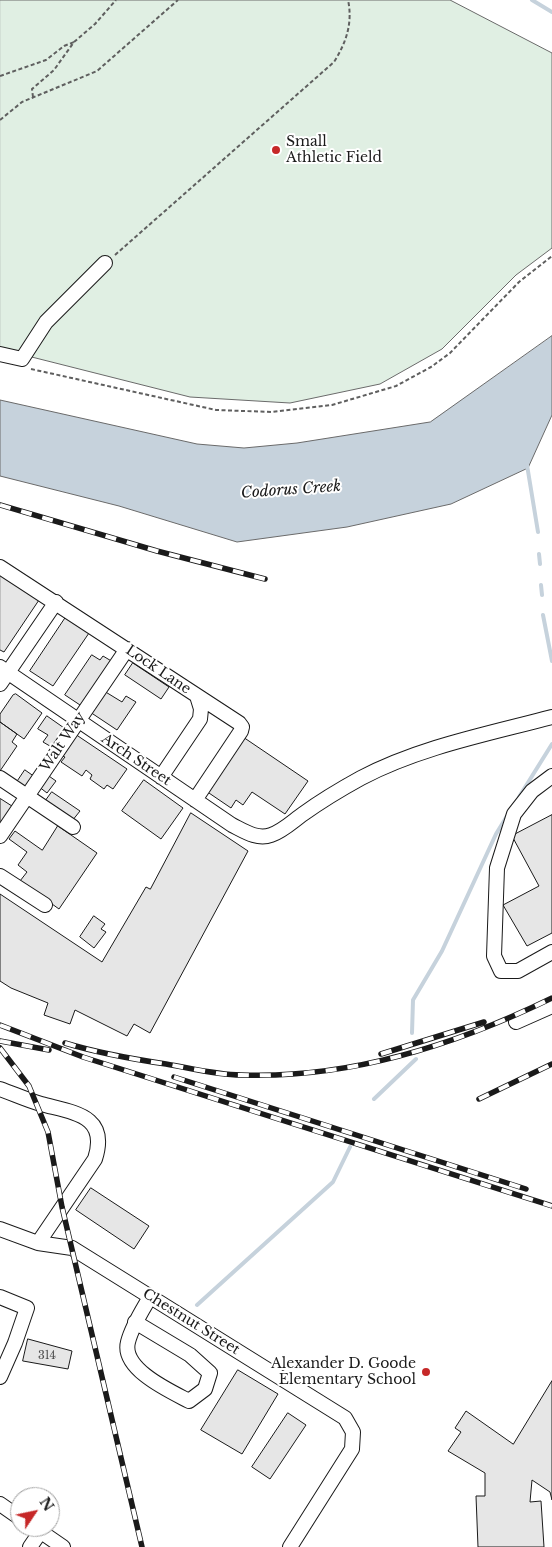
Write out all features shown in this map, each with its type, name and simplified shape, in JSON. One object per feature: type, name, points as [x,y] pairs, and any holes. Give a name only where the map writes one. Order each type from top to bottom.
[{"type":"street","points":[[0,354],[25,364],[46,322],[105,263]]},
{"type":"street","name":"Lock Lane","points":[[0,567],[56,602],[242,727],[195,800]]},
{"type":"street","points":[[3,675],[56,602]]},
{"type":"street","name":"Walt Way","points":[[0,836],[127,649]]},
{"type":"street","name":"Arch Street","points":[[3,675],[77,720],[195,800],[248,833],[261,836],[277,832],[323,800],[388,766],[440,746],[552,717]]},
{"type":"street","points":[[161,777],[200,719],[201,710],[197,696]]},
{"type":"street","points":[[552,776],[532,791],[514,814],[497,868],[494,956],[501,972],[518,971],[552,952]]},
{"type":"street","points":[[0,778],[73,827]]},
{"type":"street","points":[[0,876],[46,905]]},
{"type":"street","points":[[516,1022],[552,1006]]},
{"type":"street","points":[[0,1089],[83,1115],[97,1130],[100,1144],[95,1159],[38,1243]]},
{"type":"street","name":"Chestnut Street","points":[[0,1229],[38,1243],[72,1248],[345,1418],[353,1432],[352,1449],[290,1547]]},
{"type":"street","points":[[0,1297],[27,1308],[15,1343],[0,1377]]},
{"type":"street","points":[[136,1322],[190,1355],[210,1373],[205,1389],[189,1401],[155,1383],[132,1362],[127,1344],[136,1322],[150,1297]]},
{"type":"street","points":[[49,1537],[63,1547]]},
{"type":"path","points":[[33,97],[32,89],[54,70],[74,42],[95,24],[116,0]]},
{"type":"path","points":[[0,120],[22,102],[96,71],[178,0]]},
{"type":"path","points":[[105,263],[334,62],[344,46],[350,25],[348,0]]},
{"type":"path","points":[[0,76],[46,60],[64,46],[74,42]]},
{"type":"path","points":[[25,364],[216,410],[272,412],[332,405],[396,386],[431,367],[456,347],[520,282],[552,256]]},
{"type":"green space","name":"Small Athletic Field","points":[[0,0],[450,0],[552,53],[552,248],[516,275],[442,349],[380,384],[290,403],[190,397],[0,349]]},
{"type":"water","name":"Codorus Creek","points":[[552,336],[552,415],[528,468],[451,504],[347,527],[237,542],[119,506],[0,476],[0,400],[197,444],[244,448],[297,443],[430,422]]},
{"type":"building","points":[[0,573],[39,600],[4,652],[0,650]]},
{"type":"building","points":[[66,617],[89,633],[53,686],[30,671]]},
{"type":"building","points":[[92,655],[100,660],[103,656],[113,662],[83,707],[65,695]]},
{"type":"building","points":[[133,663],[169,687],[161,699],[125,675]]},
{"type":"building","points":[[104,691],[122,702],[126,696],[136,702],[117,730],[90,712]]},
{"type":"building","points":[[16,694],[42,713],[24,739],[0,722],[0,714],[13,695]]},
{"type":"building","points":[[47,716],[67,730],[55,749],[43,742],[48,735],[38,729]]},
{"type":"building","points":[[0,722],[17,734],[12,742],[17,746],[0,771]]},
{"type":"building","points":[[75,734],[127,769],[113,789],[107,785],[104,789],[90,779],[92,775],[86,770],[82,776],[61,762],[65,757],[62,756]]},
{"type":"building","points":[[243,737],[308,781],[285,814],[252,792],[243,805],[236,800],[231,808],[206,791]]},
{"type":"building","points":[[25,770],[35,777],[26,791],[15,785]]},
{"type":"building","points":[[46,774],[56,781],[47,793],[38,786]]},
{"type":"building","points":[[144,780],[183,808],[161,839],[122,811]]},
{"type":"building","points":[[52,792],[80,811],[72,821],[44,803]]},
{"type":"building","points":[[0,799],[15,808],[0,830]]},
{"type":"building","points":[[191,813],[248,851],[150,1033],[134,1024],[127,1036],[75,1010],[70,1024],[44,1015],[48,1003],[11,988],[0,981],[0,894],[102,962],[146,887],[150,889]]},
{"type":"building","points":[[552,815],[552,933],[527,946],[503,905],[539,886],[512,836]]},
{"type":"building","points":[[58,826],[97,853],[59,909],[20,881],[27,872],[18,865],[27,852],[9,839],[15,831],[42,850]]},
{"type":"building","points":[[94,916],[105,924],[101,929],[106,932],[94,948],[80,937]]},
{"type":"building","points":[[91,1188],[149,1226],[134,1249],[76,1210]]},
{"type":"building","points":[[28,1339],[72,1351],[68,1369],[23,1361]]},
{"type":"building","points":[[238,1370],[278,1394],[242,1454],[201,1430]]},
{"type":"building","points":[[552,1381],[552,1500],[550,1492],[532,1480],[530,1502],[541,1501],[544,1547],[478,1547],[476,1496],[485,1496],[485,1473],[448,1451],[461,1432],[455,1428],[466,1411],[513,1444]]},
{"type":"building","points":[[288,1413],[306,1425],[270,1479],[252,1467]]},
{"type":"waterway","points":[[532,0],[552,12]]},
{"type":"waterway","points":[[527,465],[538,532]]},
{"type":"waterway","points":[[539,554],[540,564]]},
{"type":"waterway","points":[[541,585],[542,595]]},
{"type":"waterway","points":[[543,615],[552,661]]},
{"type":"waterway","points":[[519,797],[552,744]]},
{"type":"waterway","points":[[412,1033],[413,1000],[442,951],[496,834],[507,816]]},
{"type":"waterway","points":[[374,1099],[416,1059]]},
{"type":"waterway","points":[[197,1305],[333,1182],[350,1147]]},
{"type":"railway","points":[[0,505],[157,551],[265,579]]},
{"type":"railway","points":[[65,1043],[115,1055],[222,1074],[281,1075],[362,1065],[401,1056],[478,1030],[552,998]]},
{"type":"railway","points":[[381,1054],[484,1022]]},
{"type":"railway","points":[[0,1025],[83,1057],[552,1206]]},
{"type":"railway","points":[[0,1041],[49,1050]]},
{"type":"railway","points":[[0,1048],[29,1086],[48,1132],[62,1207],[142,1547]]},
{"type":"railway","points":[[479,1099],[552,1064]]},
{"type":"railway","points":[[174,1077],[526,1189]]},
{"type":"place","name":"Small Athletic Field","points":[[276,150]]},
{"type":"place","name":"Alexander D. Goode Elementary School","points":[[426,1372]]}]
